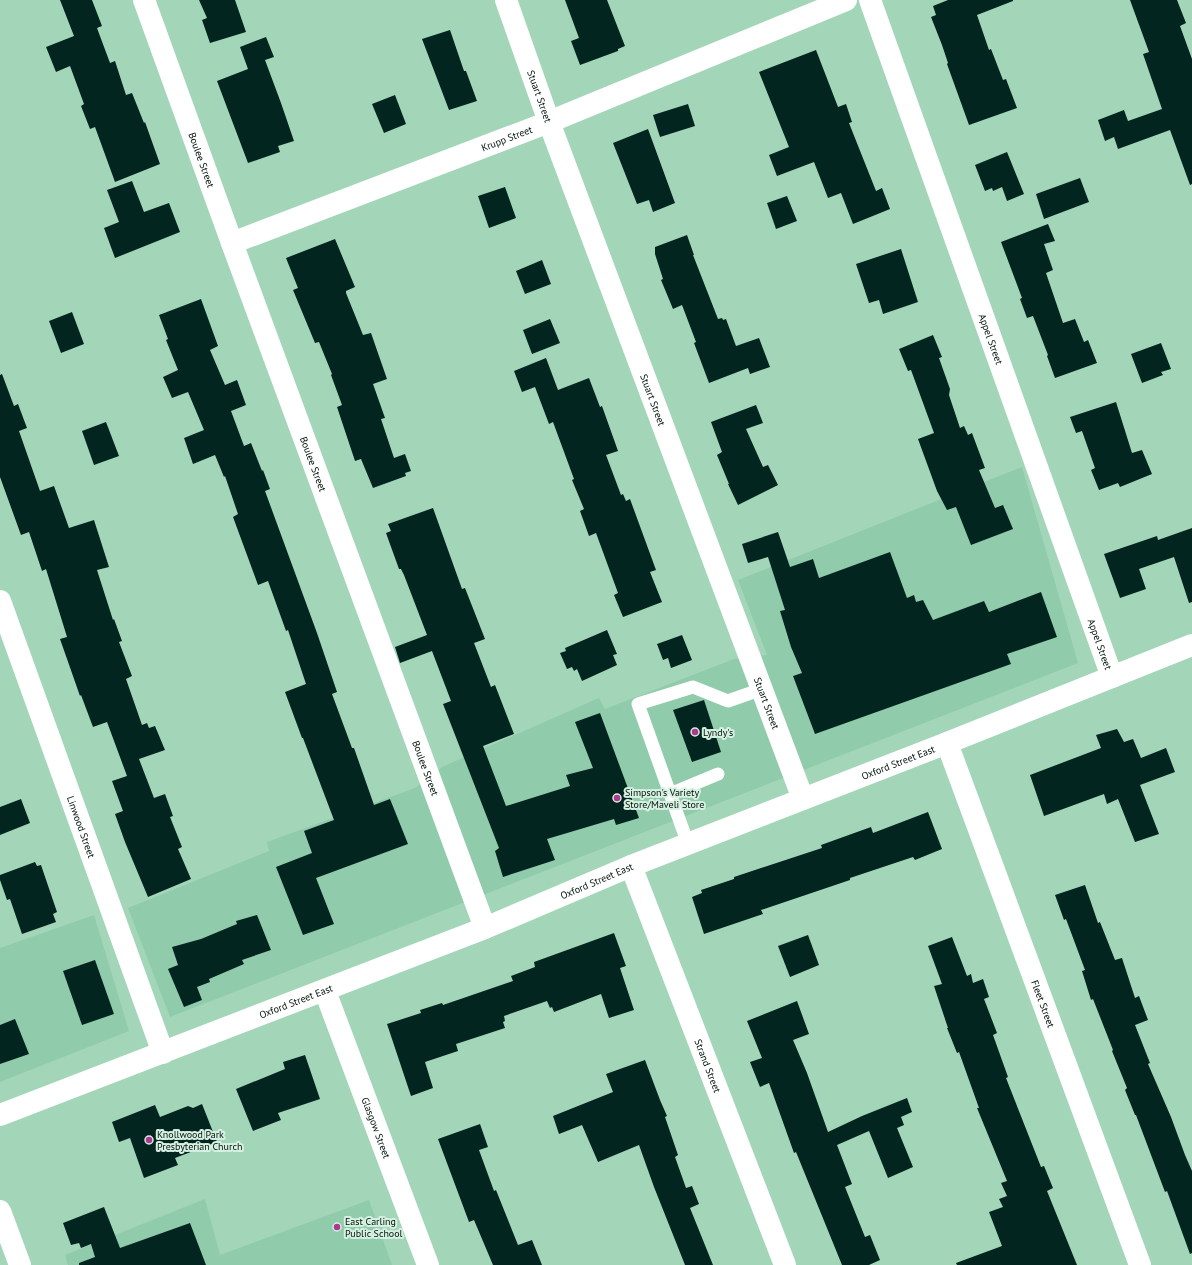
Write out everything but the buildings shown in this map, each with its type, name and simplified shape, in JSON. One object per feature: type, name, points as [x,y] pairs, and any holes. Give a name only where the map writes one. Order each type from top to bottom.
[{"type":"street","name":"Boulee Street","points":[[144,0],[232,243],[485,928]]},
{"type":"street","name":"Stuart Street","points":[[506,0],[549,122],[803,799]]},
{"type":"street","name":"Krupp Street","points":[[232,243],[549,122],[846,0]]},
{"type":"street","name":"Appel Street","points":[[870,0],[1112,677]]},
{"type":"street","name":"Linwood Street","points":[[0,601],[163,1052]]},
{"type":"street","name":"Oxford Street East","points":[[0,1115],[325,991],[485,928],[631,866],[947,743],[1192,645]]},
{"type":"street","name":"Fleet Street","points":[[947,743],[1140,1265]]},
{"type":"street","name":"Strand Street","points":[[631,866],[785,1265]]},
{"type":"street","name":"Glasgow Street","points":[[325,991],[428,1265]]},
{"type":"street","points":[[0,1211],[20,1265]]},
{"type":"lane","points":[[688,844],[638,704],[693,687],[728,701],[762,689]]},
{"type":"lane","points":[[670,794],[718,774]]},
{"type":"shaded area","points":[[1022,467],[1078,663],[170,1017],[128,908],[269,851],[267,842],[415,788],[442,767],[599,698],[605,709],[734,659],[767,655],[738,580]]},
{"type":"shaded area","points":[[94,915],[129,1031],[0,1082],[0,948]]},
{"type":"shaded area","name":"East Carling Public School","points":[[205,1199],[220,1255],[369,1200],[392,1265],[68,1265],[65,1255]]},
{"type":"place","name":"Lyndy's","points":[[695,732]]},
{"type":"place","name":"Simpson's Variety Store/Maveli Store","points":[[617,798]]},
{"type":"place","name":"Knollwood Park Presbyterian Church","points":[[149,1140]]},
{"type":"place","name":"East Carling Public School","points":[[337,1227]]}]
